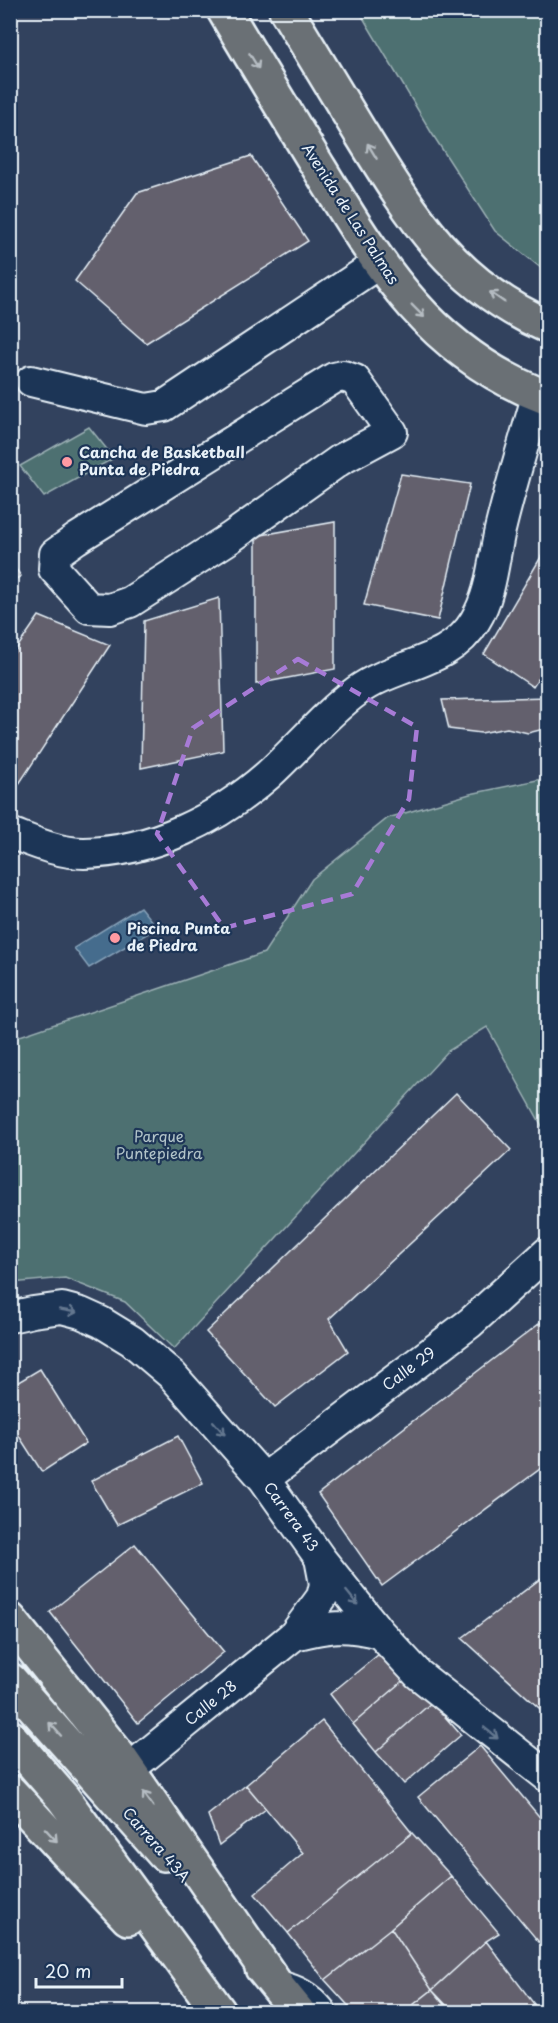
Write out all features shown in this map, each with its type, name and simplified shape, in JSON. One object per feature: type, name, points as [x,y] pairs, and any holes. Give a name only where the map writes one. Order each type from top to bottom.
[{"type":"main road","name":"Avenida de Las Palmas","points":[[224,10],[341,206],[379,263],[413,306],[444,337],[472,360],[515,385],[543,396]]},
{"type":"main road","points":[[286,10],[399,195],[427,234],[466,275],[520,314],[548,326]]},
{"type":"main road","points":[[10,1620],[128,1770],[277,1986]]},
{"type":"main road","name":"Carrera 43A","points":[[10,1680],[94,1772],[298,2013]]},
{"type":"main road","points":[[10,1737],[63,1798],[218,2013]]},
{"type":"main road","points":[[10,1792],[218,2013]]},
{"type":"street","points":[[32,381],[146,409],[164,405],[379,263]]},
{"type":"street","points":[[343,376],[355,380],[392,432],[340,460],[230,538],[130,602],[110,609],[89,609],[54,569],[55,554],[76,539],[334,378],[343,376]]},
{"type":"street","points":[[10,832],[41,846],[83,853],[131,848],[162,838],[212,816],[267,776],[357,690],[390,672],[441,654],[453,646],[475,622],[486,599],[500,530],[543,396]]},
{"type":"street","name":"Calle 29","points":[[264,1479],[470,1323],[548,1252]]},
{"type":"street","name":"Carrera 43","points":[[10,1317],[62,1308],[101,1322],[132,1341],[172,1376],[264,1479],[320,1558],[381,1633],[418,1674],[548,1777]]},
{"type":"street","name":"Calle 28","points":[[128,1770],[294,1635],[322,1597],[325,1584],[320,1558]]},
{"type":"street","name":"Calle 28","points":[[294,1635],[327,1627],[352,1626],[381,1633]]},
{"type":"street","points":[[277,1986],[296,1990],[316,2005],[321,2013]]},
{"type":"highlighted area","points":[[298,659],[417,727],[409,799],[352,894],[224,928],[157,834],[193,728]]},
{"type":"green space","points":[[359,11],[547,11],[547,273],[495,231],[431,132]]},
{"type":"green space","name":"Cancha de Basketball Punta de Piedra","points":[[89,427],[114,458],[44,497],[20,466]]},
{"type":"green space","name":"Parque Puntepiedra","points":[[547,778],[547,1135],[487,1027],[448,1051],[174,1349],[125,1302],[65,1278],[11,1283],[11,1039],[264,953],[312,879],[388,818],[470,794]]},
{"type":"water","name":"Piscina Punta de Piedra","points":[[140,907],[157,928],[89,968],[74,948]]},
{"type":"building","points":[[251,156],[308,241],[146,343],[75,281],[137,193]]},
{"type":"building","points":[[401,474],[470,484],[438,620],[364,605]]},
{"type":"building","points":[[335,522],[335,669],[256,684],[256,536]]},
{"type":"building","points":[[548,545],[548,664],[533,687],[484,654]]},
{"type":"building","points":[[10,561],[21,576],[10,583]]},
{"type":"building","points":[[219,598],[223,751],[141,768],[144,621]]},
{"type":"building","points":[[39,616],[110,645],[17,787],[10,781],[10,658]]},
{"type":"building","points":[[548,697],[548,728],[528,733],[507,728],[481,733],[449,729],[442,700]]},
{"type":"building","points":[[456,1093],[511,1150],[329,1319],[348,1351],[275,1407],[206,1332]]},
{"type":"building","points":[[548,1317],[548,1463],[382,1586],[318,1494]]},
{"type":"building","points":[[40,1369],[86,1443],[42,1472],[10,1422],[10,1387]]},
{"type":"building","points":[[178,1436],[203,1483],[117,1525],[91,1481]]},
{"type":"building","points":[[135,1544],[224,1652],[138,1723],[50,1612]]},
{"type":"building","points":[[548,1573],[548,1716],[462,1638]]},
{"type":"building","points":[[384,1650],[408,1677],[353,1724],[330,1694]]},
{"type":"building","points":[[408,1677],[432,1702],[376,1752],[353,1724]]},
{"type":"building","points":[[432,1702],[461,1735],[404,1784],[376,1752]]},
{"type":"building","points":[[322,1721],[412,1833],[288,1933],[255,1894],[303,1853],[246,1785]]},
{"type":"building","points":[[480,1746],[548,1827],[548,1953],[418,1797]]},
{"type":"building","points":[[246,1785],[266,1809],[219,1845],[208,1815]]},
{"type":"building","points":[[412,1833],[451,1876],[391,1928],[325,1980],[288,1933]]},
{"type":"building","points":[[451,1876],[499,1933],[486,1941],[432,1990],[391,1928]]},
{"type":"building","points":[[391,1928],[432,1990],[404,2012],[354,2012],[325,1980]]},
{"type":"building","points":[[486,1941],[534,2004],[523,2012],[453,2012],[432,1990]]},
{"type":"building","points":[[432,1990],[450,2012],[404,2012]]},
{"type":"building","points":[[534,2004],[541,2012],[523,2012]]},
{"type":"place","name":"Cancha de Basketball Punta de Piedra","points":[[67,462]]},
{"type":"place","name":"Piscina Punta de Piedra","points":[[115,938]]}]
